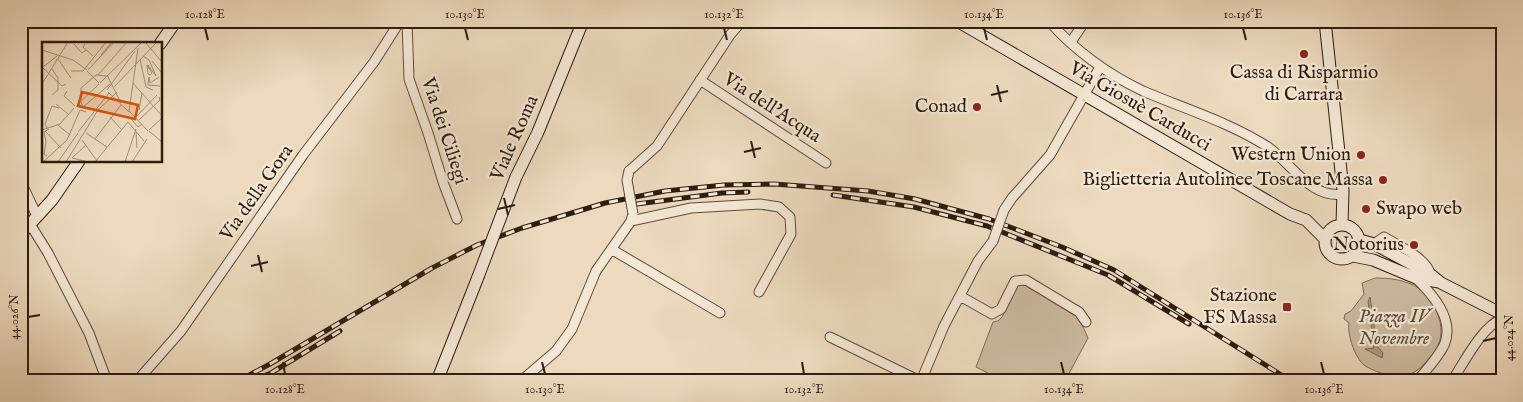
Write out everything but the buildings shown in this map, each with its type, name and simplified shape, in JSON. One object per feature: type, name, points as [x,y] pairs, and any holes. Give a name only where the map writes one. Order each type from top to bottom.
[{"type":"main road","points":[[161,42],[176,21]]},
{"type":"main road","name":"Viale Roma","points":[[437,381],[516,178],[538,132],[583,21]]},
{"type":"main road","name":"Via Giosuè Carducci","points":[[957,21],[1290,214],[1306,220],[1325,239]]},
{"type":"main road","points":[[1325,21],[1342,194],[1342,225]]},
{"type":"main road","points":[[21,234],[52,200],[78,162]]},
{"type":"main road","points":[[1353,256],[1360,240],[1354,229],[1342,225],[1331,229],[1325,239],[1327,251],[1333,257],[1342,260],[1353,256],[1373,260],[1416,278],[1441,283]]},
{"type":"main road","points":[[1360,240],[1374,244],[1430,274],[1441,283],[1502,314]]},
{"type":"street","name":"Via della Gora","points":[[137,381],[180,331],[303,155],[374,62],[400,21]]},
{"type":"street","name":"Via dei Ciliegi","points":[[407,21],[409,79],[457,218]]},
{"type":"street","name":"Via dell'Acqua","points":[[632,218],[627,180],[629,171],[657,146],[730,35],[742,21]]},
{"type":"street","points":[[1049,21],[1100,67],[1142,90],[1223,123],[1269,148],[1307,182],[1325,193],[1333,195],[1342,194]]},
{"type":"street","points":[[1071,42],[1085,21]]},
{"type":"street","points":[[830,337],[920,381],[944,326],[978,261],[993,242],[1004,210],[1012,198],[1050,155],[1100,67]]},
{"type":"street","name":"Via dell'Acqua","points":[[700,80],[826,163]]},
{"type":"street","points":[[21,182],[34,220],[89,333],[107,381]]},
{"type":"street","points":[[521,381],[556,351],[572,329],[596,271],[632,218],[691,208],[760,204],[779,208],[790,217],[791,234],[759,292]]},
{"type":"street","points":[[611,249],[720,313]]},
{"type":"street","points":[[1416,278],[1438,303],[1444,316],[1446,329],[1445,342],[1434,361],[1417,381]]},
{"type":"street","points":[[960,296],[992,314],[1001,309],[1015,281],[1026,280],[1079,312],[1086,322]]},
{"type":"street","points":[[1452,381],[1484,332],[1495,321],[1502,319]]},
{"type":"green space","name":"Piazza IV Novembre","points":[[1375,278],[1394,279],[1413,285],[1428,297],[1438,313],[1441,332],[1436,350],[1421,368],[1408,375],[1387,375],[1367,367],[1359,360],[1353,348],[1349,334],[1349,323],[1344,319],[1345,314],[1351,311],[1364,294],[1362,283]]},
{"type":"green space","points":[[1018,284],[1025,285],[1079,318],[1088,338],[1065,381],[1003,381],[976,367],[993,322],[998,321],[1002,317]]},
{"type":"shaded area","points":[[1370,297],[1377,346],[1383,353],[1382,358],[1365,349],[1374,348],[1368,301]]},
{"type":"railway","points":[[238,381],[432,268],[477,245],[522,228],[605,203],[665,191],[724,185],[774,184],[868,191],[915,199],[989,219],[1062,247],[1114,270],[1291,381]]},
{"type":"railway","points":[[637,204],[722,193],[748,192]]},
{"type":"railway","points":[[833,195],[914,207],[987,226],[1108,275],[1189,324]]},
{"type":"railway","points":[[254,380],[271,373],[340,331]]},
{"type":"place","name":"Cassa di Risparmio di Carrara","points":[[1304,54]]},
{"type":"place","name":"Conad","points":[[977,107]]},
{"type":"place","name":"Western Union","points":[[1361,155]]},
{"type":"place","name":"Biglietteria Autolinee Toscane Massa","points":[[1383,180]]},
{"type":"place","name":"Swapo web","points":[[1366,209]]},
{"type":"place","name":"Notorius","points":[[1414,245]]},
{"type":"place","name":"Stazione FS Massa","points":[[1287,307]]}]
